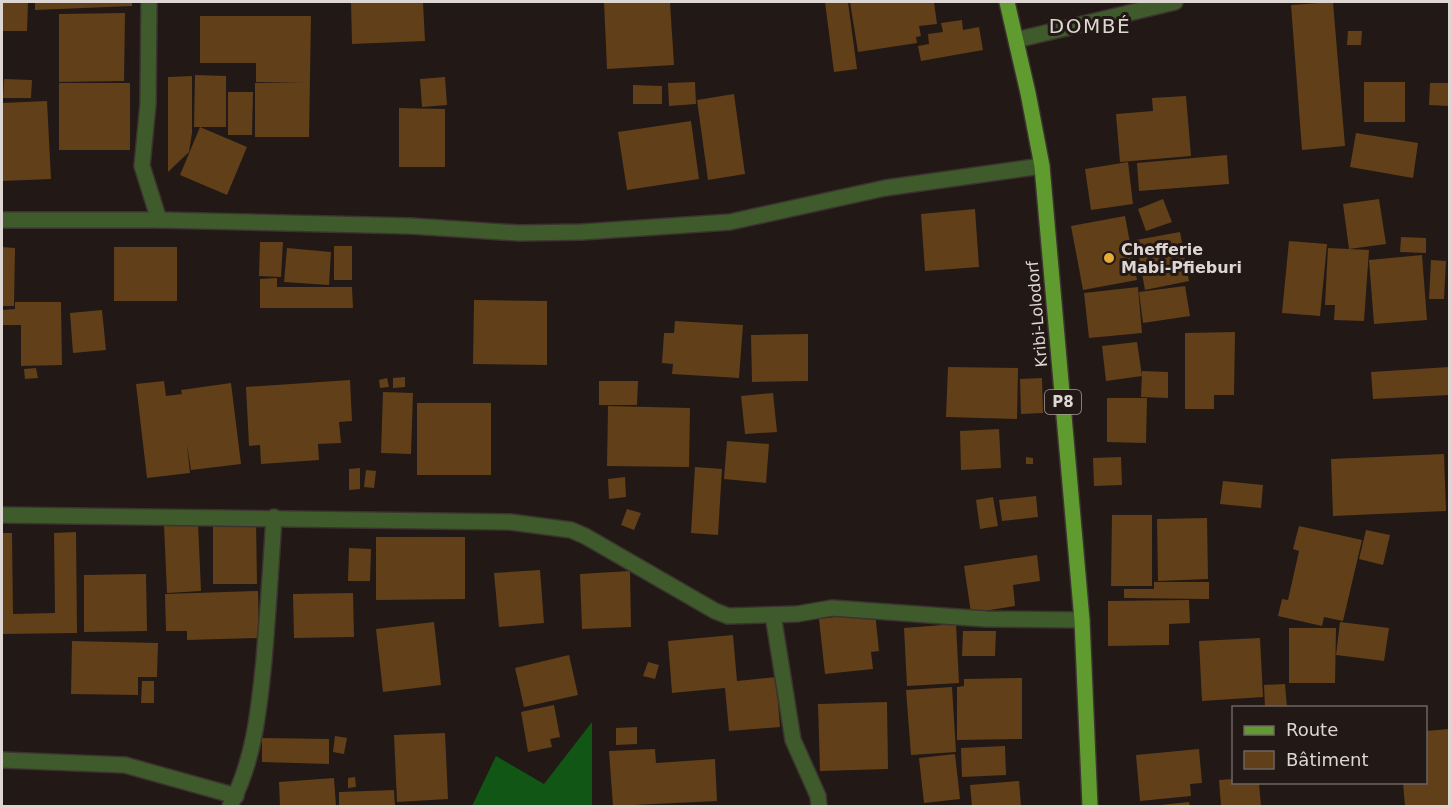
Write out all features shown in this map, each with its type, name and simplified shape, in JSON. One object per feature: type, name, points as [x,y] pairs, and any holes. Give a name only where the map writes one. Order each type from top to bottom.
[{"type":"main road","name":"Kribi-Lolodorf","points":[[1007,2],[1042,165],[1082,620],[1090,807]]},
{"type":"street","points":[[149,2],[148,104],[142,166],[159,220]]},
{"type":"street","points":[[1016,40],[1175,2]]},
{"type":"street","points":[[2,220],[159,220],[411,226],[519,233],[582,232],[730,222],[885,188],[1042,165]]},
{"type":"street","points":[[2,514],[510,522],[571,530],[585,536],[715,611],[728,616],[797,614],[832,608],[986,619],[1082,620]]},
{"type":"street","points":[[2,760],[125,765],[233,801],[258,727],[274,517]]},
{"type":"street","points":[[773,615],[793,740],[818,796],[819,807]]},
{"type":"green space","points":[[592,722],[592,806],[472,806],[496,756],[544,784]]},
{"type":"building","points":[[2,2],[28,2],[27,31],[2,31]]},
{"type":"building","points":[[35,2],[132,2],[132,6],[35,10]]},
{"type":"building","points":[[351,2],[423,2],[425,41],[352,44]]},
{"type":"building","points":[[604,2],[670,2],[674,65],[607,69]]},
{"type":"building","points":[[825,2],[848,2],[857,69],[834,72]]},
{"type":"building","points":[[850,2],[934,2],[937,24],[919,26],[921,36],[916,37],[917,43],[858,52]]},
{"type":"building","points":[[1333,2],[1345,146],[1302,150],[1291,5]]},
{"type":"building","points":[[125,13],[124,81],[59,82],[59,14]]},
{"type":"building","points":[[200,16],[311,16],[309,137],[255,137],[255,83],[305,82],[256,82],[256,63],[200,63]]},
{"type":"building","points":[[962,20],[963,30],[979,27],[983,50],[921,61],[918,46],[929,44],[928,34],[943,32],[941,23]]},
{"type":"building","points":[[1348,31],[1362,31],[1361,45],[1347,45]]},
{"type":"building","points":[[195,75],[226,76],[226,127],[194,127]]},
{"type":"building","points":[[192,76],[192,133],[189,152],[168,172],[168,77]]},
{"type":"building","points":[[445,77],[447,105],[422,107],[420,79]]},
{"type":"building","points":[[4,79],[32,80],[31,98],[3,98]]},
{"type":"building","points":[[695,82],[696,104],[669,106],[668,83]]},
{"type":"building","points":[[1364,82],[1405,82],[1405,122],[1364,122]]},
{"type":"building","points":[[59,83],[130,83],[130,150],[59,150]]},
{"type":"building","points":[[1430,83],[1449,83],[1449,106],[1429,105]]},
{"type":"building","points":[[633,85],[662,86],[662,104],[633,104]]},
{"type":"building","points":[[228,92],[253,92],[252,135],[228,135]]},
{"type":"building","points":[[734,94],[745,174],[708,180],[697,100]]},
{"type":"building","points":[[1186,96],[1191,156],[1120,162],[1116,114],[1153,111],[1152,98]]},
{"type":"building","points":[[47,101],[51,179],[3,181],[2,103]]},
{"type":"building","points":[[399,108],[445,109],[445,167],[399,167]]},
{"type":"building","points":[[691,121],[699,179],[627,190],[618,132]]},
{"type":"building","points":[[200,127],[247,147],[227,195],[180,175]]},
{"type":"building","points":[[1356,133],[1418,143],[1413,178],[1350,167]]},
{"type":"building","points":[[1227,155],[1229,184],[1139,191],[1137,163]]},
{"type":"building","points":[[1128,162],[1133,204],[1091,210],[1085,169]]},
{"type":"building","points":[[1163,199],[1172,222],[1146,231],[1138,209]]},
{"type":"building","points":[[1379,199],[1386,244],[1349,249],[1343,204]]},
{"type":"building","points":[[975,209],[979,267],[925,271],[921,214]]},
{"type":"building","points":[[1125,216],[1137,280],[1083,290],[1071,226]]},
{"type":"building","points":[[1180,232],[1189,281],[1145,290],[1136,240]]},
{"type":"building","points":[[1401,237],[1426,238],[1426,253],[1400,252]]},
{"type":"building","points":[[1289,241],[1327,244],[1320,316],[1282,313]]},
{"type":"building","points":[[260,242],[283,242],[281,277],[259,276]]},
{"type":"building","points":[[334,246],[352,246],[352,280],[334,280]]},
{"type":"building","points":[[2,247],[15,248],[14,306],[2,306]]},
{"type":"building","points":[[114,247],[177,247],[177,301],[114,301]]},
{"type":"building","points":[[287,248],[331,252],[329,285],[284,282]]},
{"type":"building","points":[[1328,248],[1369,250],[1364,321],[1334,320],[1335,305],[1325,305]]},
{"type":"building","points":[[1422,255],[1427,320],[1374,324],[1369,260]]},
{"type":"building","points":[[1431,260],[1446,261],[1444,299],[1429,299]]},
{"type":"building","points":[[277,278],[277,287],[352,287],[353,308],[260,308],[260,279]]},
{"type":"building","points":[[1185,286],[1190,316],[1143,323],[1139,292]]},
{"type":"building","points":[[1138,287],[1142,333],[1089,338],[1084,293]]},
{"type":"building","points":[[474,300],[547,301],[547,365],[473,364]]},
{"type":"building","points":[[15,302],[61,302],[62,365],[21,366],[21,325],[2,325],[2,310],[15,309]]},
{"type":"building","points":[[102,310],[106,350],[73,353],[70,313]]},
{"type":"building","points":[[675,321],[743,325],[739,378],[672,374],[673,364],[662,363],[664,333],[674,333]]},
{"type":"building","points":[[1235,332],[1234,395],[1214,395],[1214,409],[1185,409],[1185,333]]},
{"type":"building","points":[[808,334],[808,381],[752,382],[751,335]]},
{"type":"building","points":[[1137,342],[1142,376],[1106,381],[1102,346]]},
{"type":"building","points":[[948,367],[1018,368],[1017,419],[946,417]]},
{"type":"building","points":[[1449,367],[1449,395],[1373,399],[1371,372]]},
{"type":"building","points":[[36,368],[38,378],[25,379],[24,369]]},
{"type":"building","points":[[1142,371],[1168,372],[1168,398],[1141,397]]},
{"type":"building","points":[[405,377],[405,387],[393,388],[393,378]]},
{"type":"building","points":[[387,378],[389,387],[380,388],[379,380]]},
{"type":"building","points":[[1042,378],[1043,413],[1021,414],[1020,379]]},
{"type":"building","points":[[350,380],[352,421],[339,422],[341,443],[318,444],[319,460],[261,464],[260,445],[249,446],[246,387]]},
{"type":"building","points":[[164,381],[166,396],[182,394],[181,390],[231,383],[241,464],[191,470],[187,445],[190,473],[147,478],[136,384]]},
{"type":"building","points":[[599,381],[638,381],[637,405],[599,405]]},
{"type":"building","points":[[383,392],[413,393],[411,454],[381,453]]},
{"type":"building","points":[[773,393],[777,432],[745,434],[741,396]]},
{"type":"building","points":[[1107,398],[1147,398],[1146,443],[1107,442]]},
{"type":"building","points":[[417,403],[491,403],[491,475],[417,475]]},
{"type":"building","points":[[608,406],[690,408],[689,467],[607,466]]},
{"type":"building","points":[[999,429],[1001,468],[961,470],[960,431]]},
{"type":"building","points":[[727,441],[769,444],[766,483],[724,479]]},
{"type":"building","points":[[1444,454],[1446,511],[1333,516],[1331,459]]},
{"type":"building","points":[[1026,457],[1033,458],[1033,464],[1026,464]]},
{"type":"building","points":[[1121,457],[1122,485],[1094,486],[1093,458]]},
{"type":"building","points":[[695,467],[722,469],[718,535],[691,533]]},
{"type":"building","points":[[360,468],[360,489],[349,490],[349,469]]},
{"type":"building","points":[[366,470],[376,471],[374,488],[364,487]]},
{"type":"building","points":[[625,477],[626,497],[609,499],[608,479]]},
{"type":"building","points":[[1223,481],[1263,485],[1261,508],[1220,504]]},
{"type":"building","points":[[1036,496],[1038,517],[1002,521],[999,500]]},
{"type":"building","points":[[993,497],[998,526],[980,529],[976,500]]},
{"type":"building","points":[[627,509],[641,513],[634,530],[621,525]]},
{"type":"building","points":[[1112,515],[1152,515],[1152,586],[1111,586]]},
{"type":"building","points":[[1207,518],[1208,579],[1158,581],[1157,519]]},
{"type":"building","points":[[256,521],[257,584],[213,584],[213,522]]},
{"type":"building","points":[[198,523],[201,591],[167,593],[164,525]]},
{"type":"building","points":[[1299,526],[1362,540],[1343,621],[1324,617],[1322,626],[1278,616],[1282,599],[1288,600],[1299,551],[1293,549]]},
{"type":"building","points":[[1366,530],[1390,535],[1383,565],[1359,559]]},
{"type":"building","points":[[76,532],[77,633],[2,634],[2,533],[12,533],[13,614],[55,613],[54,533]]},
{"type":"building","points":[[376,537],[465,537],[465,599],[376,600]]},
{"type":"building","points":[[349,548],[371,549],[370,581],[348,581]]},
{"type":"building","points":[[1037,555],[1040,581],[1013,585],[1015,606],[971,613],[964,566]]},
{"type":"building","points":[[540,570],[544,623],[499,627],[494,573]]},
{"type":"building","points":[[630,571],[631,627],[582,629],[580,574]]},
{"type":"building","points":[[146,574],[147,631],[84,632],[84,575]]},
{"type":"building","points":[[1154,582],[1209,582],[1209,599],[1124,598],[1124,589],[1154,589]]},
{"type":"building","points":[[258,591],[259,638],[187,640],[187,631],[166,631],[165,594]]},
{"type":"building","points":[[353,593],[354,637],[294,638],[293,594]]},
{"type":"building","points":[[1189,600],[1190,623],[1169,624],[1169,645],[1108,646],[1108,601]]},
{"type":"building","points":[[875,612],[879,651],[871,652],[873,669],[825,674],[819,619]]},
{"type":"building","points":[[434,622],[441,685],[383,692],[376,629]]},
{"type":"building","points":[[1340,622],[1389,628],[1384,661],[1336,655]]},
{"type":"building","points":[[956,624],[959,683],[907,686],[904,628]]},
{"type":"building","points":[[1289,628],[1336,628],[1335,683],[1289,683]]},
{"type":"building","points":[[963,631],[996,631],[995,656],[962,656]]},
{"type":"building","points":[[733,635],[737,681],[776,677],[780,727],[729,731],[725,688],[672,693],[668,641]]},
{"type":"building","points":[[1260,638],[1263,697],[1202,701],[1199,641]]},
{"type":"building","points":[[72,641],[158,643],[157,677],[138,677],[138,695],[71,694]]},
{"type":"building","points":[[569,655],[578,695],[524,707],[515,668]]},
{"type":"building","points":[[648,662],[659,665],[655,679],[643,676]]},
{"type":"building","points":[[1022,678],[1022,739],[957,740],[957,687],[964,686],[964,679]]},
{"type":"building","points":[[142,681],[154,681],[154,703],[141,703]]},
{"type":"building","points":[[1285,684],[1287,706],[1265,706],[1264,685]]},
{"type":"building","points":[[952,687],[956,752],[911,755],[906,690]]},
{"type":"building","points":[[887,702],[888,769],[820,771],[818,704]]},
{"type":"building","points":[[554,705],[560,737],[550,739],[552,747],[528,752],[521,712]]},
{"type":"building","points":[[637,727],[637,744],[616,745],[616,728]]},
{"type":"building","points":[[1449,729],[1449,806],[1405,806],[1403,784],[1427,784],[1427,731]]},
{"type":"building","points":[[445,733],[448,799],[397,802],[394,735]]},
{"type":"building","points":[[335,736],[347,738],[344,754],[333,752]]},
{"type":"building","points":[[262,738],[329,739],[329,764],[262,762]]},
{"type":"building","points":[[1005,746],[1006,775],[962,777],[961,748]]},
{"type":"building","points":[[655,749],[656,763],[715,759],[717,801],[613,806],[609,751]]},
{"type":"building","points":[[1199,749],[1202,783],[1190,784],[1191,796],[1140,801],[1136,755]]},
{"type":"building","points":[[955,754],[960,799],[924,803],[919,758]]},
{"type":"building","points":[[355,777],[356,787],[348,788],[348,778]]},
{"type":"building","points":[[334,778],[336,806],[280,806],[279,782]]},
{"type":"building","points":[[1232,779],[1232,784],[1259,784],[1261,806],[1221,806],[1219,780]]},
{"type":"building","points":[[1019,781],[1021,806],[972,806],[970,785]]},
{"type":"building","points":[[394,790],[395,806],[339,806],[339,792]]},
{"type":"building","points":[[1189,802],[1190,806],[1160,806],[1160,805]]},
{"type":"place","name":"Chefferie Mabi-Pfieburi","points":[[1109,258]]},
{"type":"district","name":"DOMBÉ","points":[[1090,26]]}]
